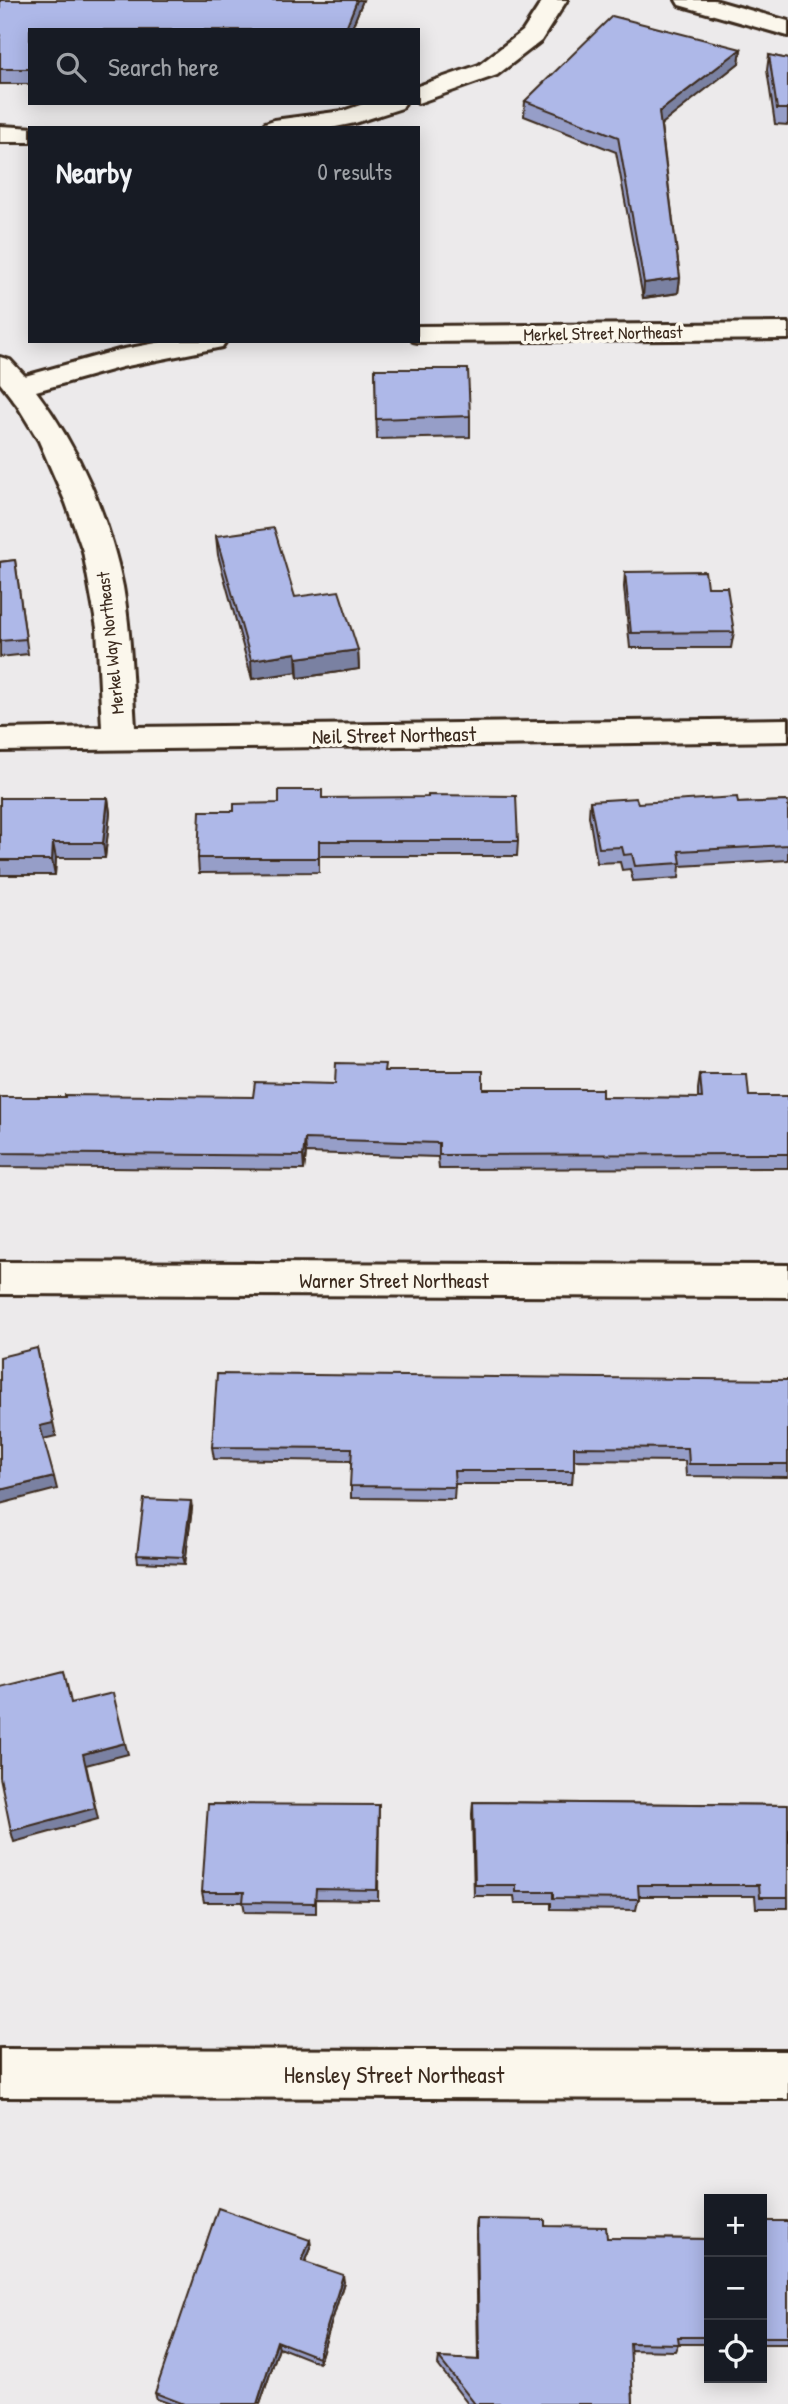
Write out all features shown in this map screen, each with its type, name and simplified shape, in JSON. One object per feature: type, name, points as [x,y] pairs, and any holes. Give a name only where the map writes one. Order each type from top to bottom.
[{"type":"street","points":[[420,94],[488,71],[532,36],[555,0]]},
{"type":"street","points":[[688,0],[788,29]]},
{"type":"street","points":[[288,126],[346,118],[387,105]]},
{"type":"street","points":[[0,134],[28,134]]},
{"type":"street","name":"Merkel Street Northeast","points":[[420,334],[788,331]]},
{"type":"street","points":[[9,377],[202,343]]},
{"type":"street","name":"Merkel Way Northeast","points":[[9,377],[40,417],[91,524],[103,565],[113,638],[119,738]]},
{"type":"street","name":"Neil Street Northeast","points":[[0,740],[788,730]]},
{"type":"street","name":"Warner Street Northeast","points":[[0,1278],[788,1281]]},
{"type":"street","name":"Hensley Street Northeast","points":[[0,2073],[788,2075]]},
{"type":"building","points":[[0,0],[357,0],[346,28],[28,28],[28,69],[0,69]]},
{"type":"building","points":[[612,16],[741,49],[659,112],[680,278],[644,283],[618,137],[525,101]]},
{"type":"building","points":[[769,55],[788,59],[788,109],[777,109]]},
{"type":"building","points":[[375,369],[468,369],[470,416],[376,419]]},
{"type":"building","points":[[274,528],[295,597],[339,591],[358,650],[297,658],[296,653],[251,660],[216,536]]},
{"type":"building","points":[[15,560],[26,639],[0,641],[0,562]]},
{"type":"building","points":[[705,571],[707,587],[727,587],[734,632],[631,633],[625,572]]},
{"type":"building","points":[[279,790],[322,790],[322,798],[516,796],[518,841],[319,841],[319,858],[198,858],[200,811],[234,811],[234,804],[279,803]]},
{"type":"building","points":[[737,797],[738,803],[788,801],[788,845],[679,851],[681,863],[635,866],[632,854],[624,855],[622,847],[599,848],[590,801],[636,798],[638,803]]},
{"type":"building","points":[[0,798],[108,798],[103,843],[53,843],[52,860],[0,860]]},
{"type":"building","points":[[336,1063],[385,1064],[384,1071],[483,1071],[483,1089],[602,1089],[602,1097],[702,1098],[700,1075],[747,1075],[749,1096],[788,1096],[788,1154],[439,1155],[439,1143],[305,1139],[303,1156],[0,1153],[0,1097],[253,1097],[255,1082],[335,1084]]},
{"type":"building","points":[[37,1348],[53,1423],[40,1426],[54,1477],[0,1490],[0,1357]]},
{"type":"building","points":[[217,1374],[788,1380],[788,1464],[689,1464],[688,1448],[574,1447],[574,1471],[454,1471],[455,1487],[350,1486],[352,1448],[212,1447]]},
{"type":"building","points":[[144,1499],[191,1501],[183,1557],[137,1555]]},
{"type":"building","points":[[64,1671],[71,1703],[113,1693],[125,1743],[83,1754],[95,1808],[11,1831],[0,1777],[0,1687]]},
{"type":"building","points":[[473,1802],[788,1805],[788,1897],[760,1897],[759,1885],[638,1885],[639,1899],[553,1898],[553,1892],[516,1892],[516,1885],[475,1885]]},
{"type":"building","points":[[208,1804],[379,1805],[377,1890],[316,1889],[315,1903],[243,1902],[244,1892],[202,1892]]},
{"type":"building","points":[[218,2208],[310,2240],[302,2261],[343,2275],[318,2357],[277,2341],[257,2404],[184,2404],[155,2393]]},
{"type":"building","points":[[477,2219],[545,2220],[545,2226],[606,2227],[607,2238],[704,2239],[704,2337],[678,2337],[679,2344],[630,2343],[633,2404],[475,2404],[439,2358],[479,2360]]},
{"type":"building","points":[[767,2221],[788,2221],[788,2337],[767,2337]]}]
